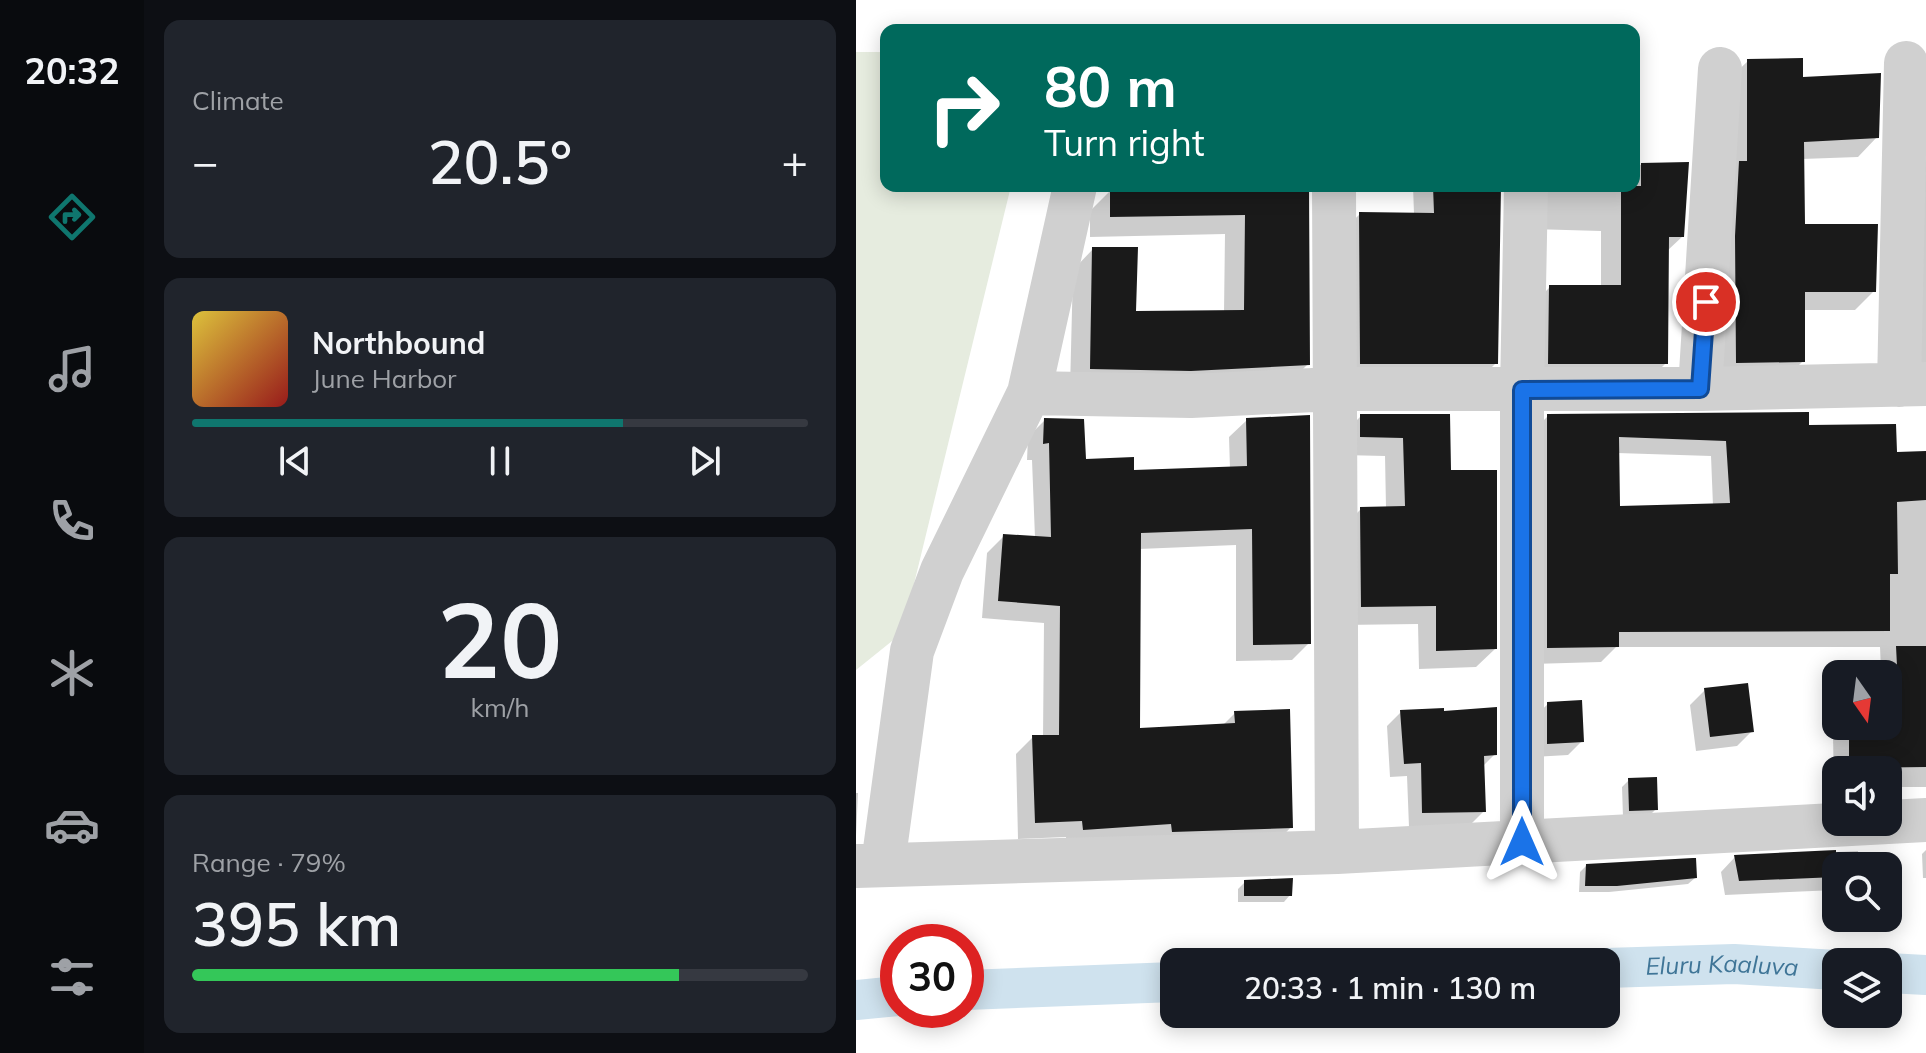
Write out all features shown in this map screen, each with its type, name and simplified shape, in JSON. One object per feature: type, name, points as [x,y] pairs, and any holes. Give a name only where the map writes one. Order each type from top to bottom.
[{"type":"street","points":[[1029,393],[1191,396],[1334,389],[1700,389],[1912,385],[1906,63]]},
{"type":"street","points":[[1700,389],[1720,69]]},
{"type":"street","points":[[1074,192],[1029,393],[942,571],[912,651],[869,865],[1337,852],[1926,820]]},
{"type":"street","points":[[1334,192],[1337,852]]},
{"type":"street","points":[[1522,842],[1522,390],[1526,192]]},
{"type":"shaded area","points":[[856,52],[880,52],[880,192],[1010,192],[902,633],[856,670]]},
{"type":"building","points":[[1803,58],[1803,77],[1881,73],[1879,138],[1804,142],[1805,224],[1878,224],[1876,292],[1805,292],[1805,362],[1736,363],[1735,236],[1739,161],[1747,161],[1747,59]]},
{"type":"building","points":[[1689,162],[1684,237],[1669,237],[1668,364],[1548,364],[1549,285],[1621,285],[1621,192],[1640,192],[1641,163]]},
{"type":"building","points":[[1110,192],[1309,192],[1310,365],[1191,371],[1090,369],[1092,247],[1138,247],[1136,311],[1244,310],[1245,215],[1110,217]]},
{"type":"building","points":[[1433,192],[1501,192],[1498,364],[1360,364],[1359,212],[1434,213]]},
{"type":"building","points":[[1809,412],[1809,425],[1896,424],[1897,452],[1926,451],[1926,500],[1897,502],[1898,574],[1890,574],[1890,631],[1619,632],[1619,647],[1547,648],[1547,414]],"holes":[[[1619,437],[1726,441],[1730,503],[1620,506]]]},
{"type":"building","points":[[1360,414],[1450,414],[1451,470],[1497,470],[1497,649],[1436,651],[1436,606],[1361,607],[1360,507],[1405,506],[1403,438],[1360,437]]},
{"type":"building","points":[[1310,415],[1311,644],[1253,645],[1252,529],[1141,533],[1140,728],[1235,723],[1234,711],[1290,709],[1293,828],[1172,832],[1171,824],[1083,830],[1082,821],[1035,823],[1032,735],[1059,735],[1060,606],[998,601],[1003,534],[1051,537],[1049,443],[1043,444],[1044,418],[1084,419],[1086,459],[1134,457],[1134,470],[1247,466],[1246,418]]},
{"type":"building","points":[[1896,646],[1926,646],[1926,767],[1902,767],[1902,756],[1849,756],[1849,740],[1902,740],[1902,660],[1897,660]]},
{"type":"building","points":[[1748,683],[1754,732],[1710,737],[1704,688]]},
{"type":"building","points":[[1582,700],[1584,742],[1547,744],[1547,702]]},
{"type":"building","points":[[1497,707],[1497,755],[1484,756],[1486,812],[1422,813],[1421,763],[1404,764],[1400,710]]},
{"type":"building","points":[[1657,777],[1658,810],[1629,811],[1628,778]]},
{"type":"building","points":[[1836,850],[1822,852],[1822,878],[1739,881],[1734,855]]},
{"type":"building","points":[[1696,858],[1697,878],[1585,886],[1586,864]]},
{"type":"building","points":[[1293,878],[1292,896],[1244,896],[1244,880]]},
{"type":"waterway","name":"Eluru Kaaluva","points":[[1620,968],[1734,964],[1822,969]]},
{"type":"waterway","name":"Eluru Kaaluva","points":[[1902,974],[1926,975]]},
{"type":"waterway","name":"Eluru Kaaluva","points":[[984,989],[1160,983]]},
{"type":"waterway","name":"Eluru Kaaluva","points":[[856,1000],[880,998]]},
{"type":"route","points":[[1522,842],[1522,390],[1700,389],[1706,302]]}]
